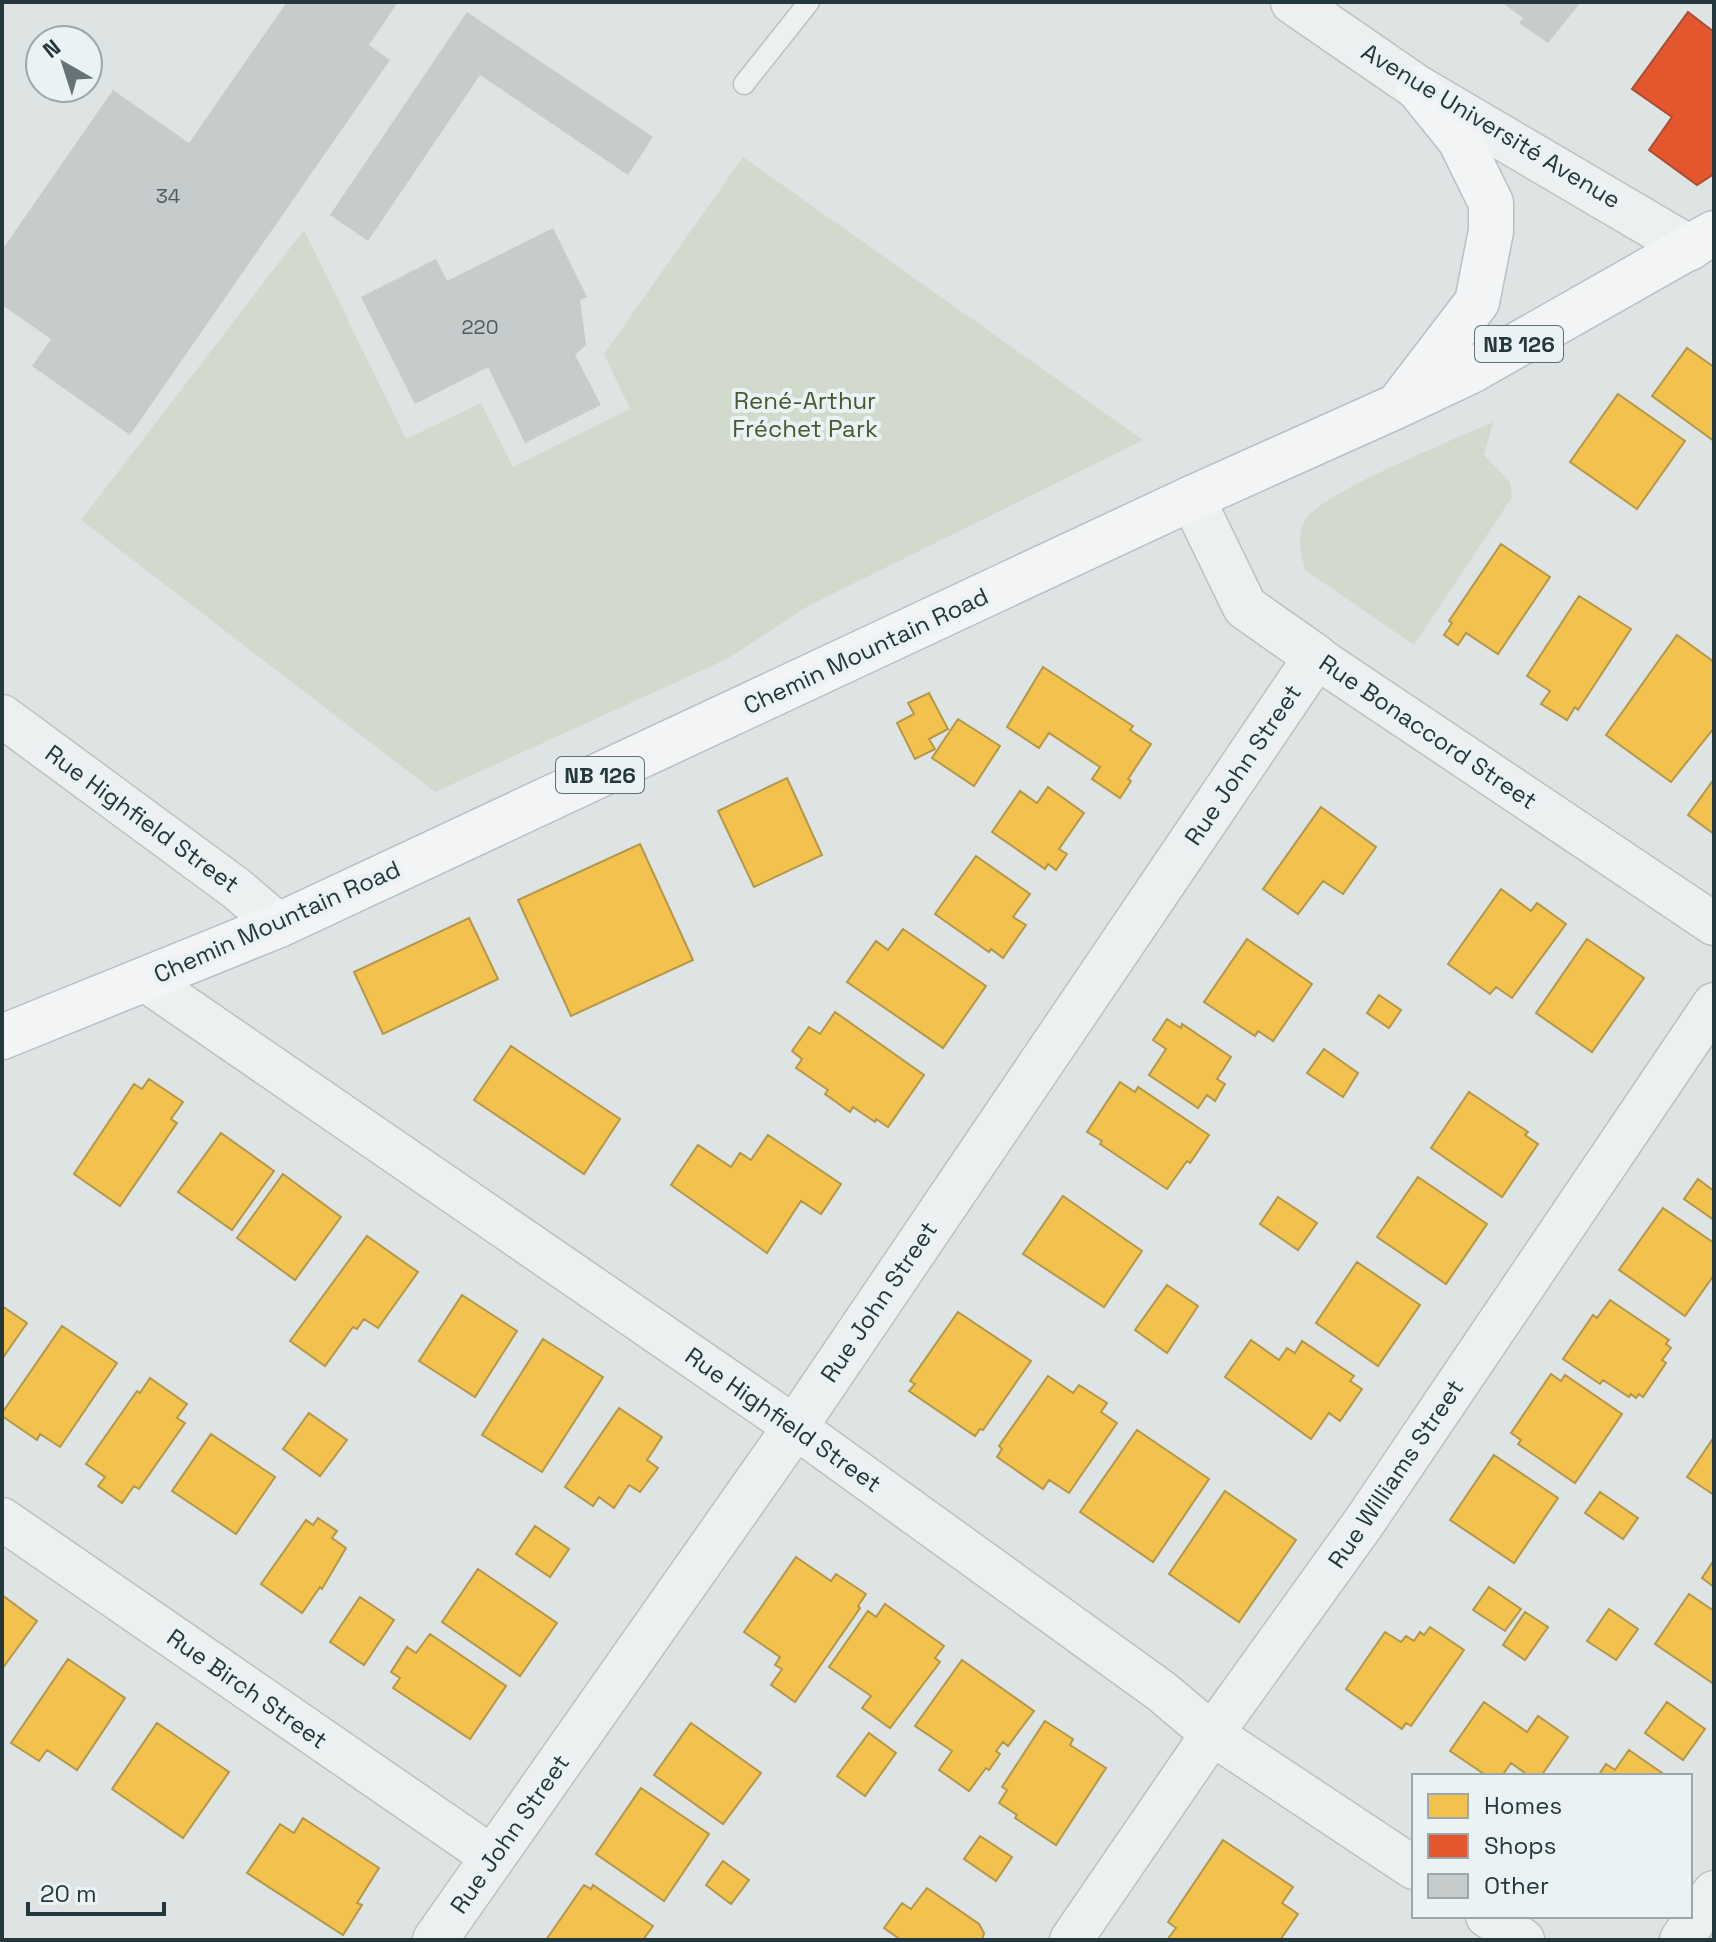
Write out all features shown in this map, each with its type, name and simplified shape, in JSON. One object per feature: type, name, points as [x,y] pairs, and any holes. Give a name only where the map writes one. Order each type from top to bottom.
[{"type":"main road","points":[[1397,406],[1477,302],[1491,231],[1491,203],[1460,140],[1418,88]]},
{"type":"main road","name":"Chemin Mountain Road","points":[[2,1037],[279,925],[1192,498],[1471,371],[1706,248]]},
{"type":"street","name":"Avenue Université Avenue","points":[[1293,2],[1418,88],[1706,248]]},
{"type":"street","name":"Rue Bonaccord Street","points":[[1192,498],[1245,607],[1714,924]]},
{"type":"street","name":"Rue John Street","points":[[435,1940],[795,1427],[1316,657]]},
{"type":"street","name":"Rue Highfield Street","points":[[2,716],[237,889],[279,925]]},
{"type":"street","name":"Rue Highfield Street","points":[[145,980],[795,1427],[1161,1691],[1212,1734],[1412,1867]]},
{"type":"street","name":"Rue Williams Street","points":[[1071,1940],[1212,1734],[1365,1521],[1714,1004]]},
{"type":"street","name":"Rue Birch Street","points":[[2,1519],[492,1857]]},
{"type":"street","points":[[1681,1940],[1714,1892]]},
{"type":"street","points":[[1490,1918],[1523,1940]]},
{"type":"lane","points":[[744,84],[809,2]]},
{"type":"green space","name":"René-Arthur Fréchet Park","points":[[743,157],[1143,440],[808,606],[727,659],[435,792],[81,520],[304,230],[406,439],[481,403],[513,467],[630,409],[604,354]]},
{"type":"green space","points":[[1493,422],[1484,455],[1510,482],[1512,497],[1414,645],[1305,570],[1301,534],[1304,522],[1315,510],[1360,482]]},
{"type":"building: Homes","points":[[1687,348],[1714,367],[1714,441],[1652,396]]},
{"type":"building: Homes","points":[[1618,394],[1685,441],[1637,509],[1570,462]]},
{"type":"building: Homes","points":[[1501,544],[1550,577],[1498,654],[1466,633],[1458,645],[1444,635],[1452,623],[1449,621]]},
{"type":"building: Homes","points":[[1579,596],[1631,629],[1578,710],[1575,707],[1567,720],[1541,704],[1550,691],[1527,676]]},
{"type":"building: Homes","points":[[1677,635],[1714,662],[1714,728],[1671,782],[1606,735]]},
{"type":"building: Homes","points":[[1043,667],[1133,726],[1130,730],[1151,744],[1128,779],[1131,781],[1120,798],[1092,779],[1100,767],[1049,733],[1039,748],[1007,727]]},
{"type":"building: Homes","points":[[929,693],[948,729],[929,739],[935,749],[915,759],[897,723],[914,714],[908,703]]},
{"type":"building: Homes","points":[[958,719],[1000,746],[974,786],[932,758]]},
{"type":"building: Homes","points":[[787,778],[822,855],[754,887],[718,811]]},
{"type":"building: Homes","points":[[1714,779],[1714,834],[1688,815]]},
{"type":"building: Homes","points":[[1048,787],[1084,813],[1059,849],[1067,854],[1056,870],[1048,864],[1045,869],[992,832],[1020,791],[1037,803]]},
{"type":"building: Homes","points":[[1321,807],[1376,847],[1343,894],[1323,881],[1298,914],[1263,889]]},
{"type":"building: Homes","points":[[640,844],[693,960],[571,1016],[518,900]]},
{"type":"building: Homes","points":[[976,856],[1030,894],[1013,917],[1026,925],[1003,958],[991,949],[989,952],[935,914]]},
{"type":"building: Homes","points":[[1501,889],[1531,911],[1537,903],[1566,924],[1512,998],[1496,987],[1490,994],[1448,964]]},
{"type":"building: Homes","points":[[469,918],[498,979],[383,1034],[354,972]]},
{"type":"building: Homes","points":[[903,929],[986,986],[943,1048],[847,982],[876,941],[888,950]]},
{"type":"building: Homes","points":[[1247,939],[1312,984],[1273,1041],[1258,1031],[1255,1036],[1204,1002]]},
{"type":"building: Homes","points":[[1587,939],[1644,978],[1592,1052],[1536,1013]]},
{"type":"building: Homes","points":[[1379,995],[1401,1010],[1389,1028],[1367,1013]]},
{"type":"building: Homes","points":[[835,1012],[924,1075],[888,1127],[853,1107],[850,1112],[825,1094],[828,1090],[796,1068],[802,1059],[792,1051],[809,1027],[820,1034]]},
{"type":"building: Homes","points":[[1167,1019],[1181,1028],[1182,1024],[1231,1057],[1217,1079],[1225,1084],[1215,1101],[1207,1095],[1198,1108],[1149,1075],[1166,1049],[1153,1040]]},
{"type":"building: Homes","points":[[511,1046],[620,1119],[584,1174],[474,1100]]},
{"type":"building: Homes","points":[[1324,1049],[1358,1073],[1343,1097],[1307,1073]]},
{"type":"building: Homes","points":[[149,1079],[183,1102],[171,1119],[177,1123],[120,1206],[74,1174],[134,1084],[142,1089]]},
{"type":"building: Homes","points":[[1120,1082],[1135,1092],[1138,1087],[1209,1135],[1167,1189],[1087,1132]]},
{"type":"building: Homes","points":[[1469,1092],[1528,1132],[1525,1135],[1538,1144],[1502,1197],[1431,1148]]},
{"type":"building: Homes","points":[[221,1133],[274,1171],[232,1230],[178,1192]]},
{"type":"building: Homes","points":[[768,1135],[841,1184],[821,1214],[801,1201],[767,1253],[671,1185],[698,1145],[731,1167],[740,1153],[751,1160]]},
{"type":"building: Homes","points":[[283,1174],[341,1217],[295,1280],[237,1238]]},
{"type":"building: Homes","points":[[1418,1177],[1487,1224],[1446,1284],[1377,1237]]},
{"type":"building: Homes","points":[[1698,1179],[1714,1191],[1714,1220],[1684,1199]]},
{"type":"building: Homes","points":[[1063,1196],[1142,1251],[1104,1307],[1023,1254]]},
{"type":"building: Homes","points":[[1278,1197],[1317,1223],[1298,1250],[1260,1224]]},
{"type":"building: Homes","points":[[1663,1208],[1714,1243],[1714,1275],[1685,1316],[1619,1270]]},
{"type":"building: Homes","points":[[367,1236],[418,1272],[378,1328],[364,1319],[357,1329],[353,1327],[325,1366],[290,1341]]},
{"type":"building: Homes","points":[[1357,1262],[1420,1305],[1378,1366],[1316,1323]]},
{"type":"building: Homes","points":[[1167,1285],[1198,1306],[1167,1353],[1135,1330]]},
{"type":"building: Homes","points":[[462,1295],[517,1331],[475,1397],[419,1361]]},
{"type":"building: Homes","points":[[1610,1300],[1669,1340],[1666,1344],[1671,1348],[1662,1360],[1666,1363],[1643,1397],[1639,1394],[1636,1398],[1631,1394],[1629,1397],[1603,1380],[1600,1384],[1563,1359],[1593,1315],[1597,1318]]},
{"type":"building: Homes","points":[[2,1306],[27,1323],[2,1359]]},
{"type":"building: Homes","points":[[958,1312],[1031,1361],[983,1430],[980,1429],[975,1436],[909,1391],[915,1384],[910,1381]]},
{"type":"building: Homes","points":[[62,1326],[117,1363],[60,1447],[40,1434],[37,1440],[2,1413]]},
{"type":"building: Homes","points":[[543,1339],[603,1377],[542,1472],[482,1435]]},
{"type":"building: Homes","points":[[1251,1340],[1279,1360],[1287,1348],[1295,1353],[1302,1341],[1354,1376],[1350,1381],[1362,1389],[1340,1421],[1329,1413],[1311,1439],[1225,1377]]},
{"type":"building: Homes","points":[[1551,1374],[1561,1381],[1565,1375],[1622,1414],[1575,1483],[1518,1444],[1521,1440],[1511,1433]]},
{"type":"building: Homes","points":[[1048,1376],[1073,1393],[1079,1385],[1107,1403],[1101,1412],[1117,1423],[1069,1493],[1049,1480],[1043,1489],[997,1457],[1002,1449],[999,1446]]},
{"type":"building: Homes","points":[[150,1378],[187,1404],[177,1418],[185,1423],[139,1489],[134,1486],[122,1503],[98,1486],[105,1477],[86,1464],[137,1391],[140,1393]]},
{"type":"building: Homes","points":[[619,1408],[662,1437],[647,1460],[658,1468],[640,1492],[629,1485],[614,1508],[599,1497],[593,1506],[565,1487]]},
{"type":"building: Homes","points":[[309,1413],[347,1440],[320,1476],[283,1449]]},
{"type":"building: Homes","points":[[1137,1430],[1209,1479],[1153,1562],[1080,1512]]},
{"type":"building: Homes","points":[[211,1434],[275,1477],[236,1534],[172,1491]]},
{"type":"building: Homes","points":[[1714,1437],[1714,1495],[1687,1477]]},
{"type":"building: Homes","points":[[1494,1455],[1558,1498],[1514,1563],[1450,1520]]},
{"type":"building: Homes","points":[[1225,1491],[1296,1540],[1239,1622],[1169,1574]]},
{"type":"building: Homes","points":[[1600,1492],[1638,1518],[1623,1539],[1585,1513]]},
{"type":"building: Homes","points":[[318,1518],[337,1531],[332,1538],[346,1548],[322,1589],[320,1587],[302,1613],[261,1584],[306,1520],[313,1525]]},
{"type":"building: Homes","points":[[535,1526],[569,1549],[550,1577],[516,1554]]},
{"type":"building: Homes","points":[[796,1557],[831,1581],[836,1574],[866,1594],[858,1606],[860,1608],[795,1702],[771,1685],[782,1669],[775,1665],[780,1657],[744,1632]]},
{"type":"building: Homes","points":[[1714,1560],[1714,1587],[1702,1578]]},
{"type":"building: Homes","points":[[478,1569],[557,1623],[520,1676],[442,1622]]},
{"type":"building: Homes","points":[[1489,1587],[1521,1609],[1505,1631],[1473,1610]]},
{"type":"building: Homes","points":[[1689,1594],[1714,1611],[1714,1684],[1655,1644]]},
{"type":"building: Homes","points":[[2,1595],[37,1621],[2,1669]]},
{"type":"building: Homes","points":[[360,1597],[394,1620],[364,1665],[330,1642]]},
{"type":"building: Homes","points":[[885,1604],[944,1646],[935,1658],[940,1662],[890,1728],[862,1708],[871,1696],[829,1667],[868,1611],[876,1617]]},
{"type":"building: Homes","points":[[1609,1609],[1638,1629],[1616,1660],[1587,1641]]},
{"type":"building: Homes","points":[[1525,1612],[1548,1627],[1525,1660],[1503,1645]]},
{"type":"building: Homes","points":[[1430,1627],[1464,1650],[1411,1726],[1406,1723],[1402,1729],[1346,1689],[1385,1632],[1401,1642],[1406,1636],[1414,1641],[1420,1632],[1424,1635]]},
{"type":"building: Homes","points":[[430,1634],[506,1686],[470,1739],[393,1688],[400,1678],[391,1672],[407,1647],[416,1653]]},
{"type":"building: Homes","points":[[68,1659],[125,1698],[77,1770],[47,1750],[39,1761],[11,1743]]},
{"type":"building: Homes","points":[[962,1660],[1034,1711],[1008,1746],[1003,1742],[996,1751],[1000,1754],[989,1770],[986,1768],[969,1791],[939,1770],[952,1751],[915,1726]]},
{"type":"building: Homes","points":[[1484,1702],[1527,1732],[1538,1716],[1568,1737],[1542,1774],[1526,1774],[1511,1763],[1503,1774],[1484,1774],[1450,1751]]},
{"type":"building: Homes","points":[[1667,1702],[1705,1729],[1683,1760],[1645,1733]]},
{"type":"building: Homes","points":[[1045,1721],[1073,1739],[1070,1745],[1106,1768],[1056,1845],[1015,1818],[1017,1815],[999,1803],[1007,1790],[1002,1787]]},
{"type":"building: Homes","points":[[157,1723],[229,1772],[183,1838],[112,1789]]},
{"type":"building: Homes","points":[[691,1723],[761,1773],[723,1824],[654,1775]]},
{"type":"building: Homes","points":[[869,1733],[896,1753],[865,1796],[837,1776]]},
{"type":"building: Homes","points":[[1629,1750],[1662,1773],[1599,1774],[1606,1764],[1615,1770]]},
{"type":"building: Homes","points":[[641,1788],[709,1834],[664,1901],[596,1854]]},
{"type":"building: Homes","points":[[303,1818],[379,1868],[357,1903],[362,1905],[343,1935],[247,1873],[280,1824],[294,1833]]},
{"type":"building: Homes","points":[[980,1836],[1012,1857],[996,1881],[964,1859]]},
{"type":"building: Homes","points":[[1223,1840],[1293,1887],[1282,1903],[1298,1914],[1280,1940],[1167,1940],[1176,1928],[1168,1922]]},
{"type":"building: Homes","points":[[723,1861],[749,1880],[731,1904],[706,1885]]},
{"type":"building: Homes","points":[[584,1885],[591,1889],[593,1885],[653,1926],[643,1940],[546,1940]]},
{"type":"building: Homes","points":[[927,1888],[979,1924],[984,1933],[982,1940],[901,1940],[884,1928],[902,1903],[911,1909]]},
{"type":"building: Shops","points":[[1688,12],[1714,32],[1714,174],[1697,185],[1649,150],[1672,117],[1632,89]]},
{"type":"building: Other","points":[[287,2],[398,2],[369,45],[390,60],[130,435],[32,366],[51,339],[2,305],[2,250],[113,90],[189,143]]},
{"type":"building: Other","points":[[1501,2],[1581,2],[1548,43],[1519,23],[1523,18]]},
{"type":"building: Other","points":[[467,12],[653,137],[628,175],[480,75],[368,241],[330,215]]},
{"type":"building: Other","points":[[553,228],[587,297],[580,300],[586,345],[575,355],[601,405],[525,443],[488,367],[415,404],[361,297],[436,259],[447,281]]}]
